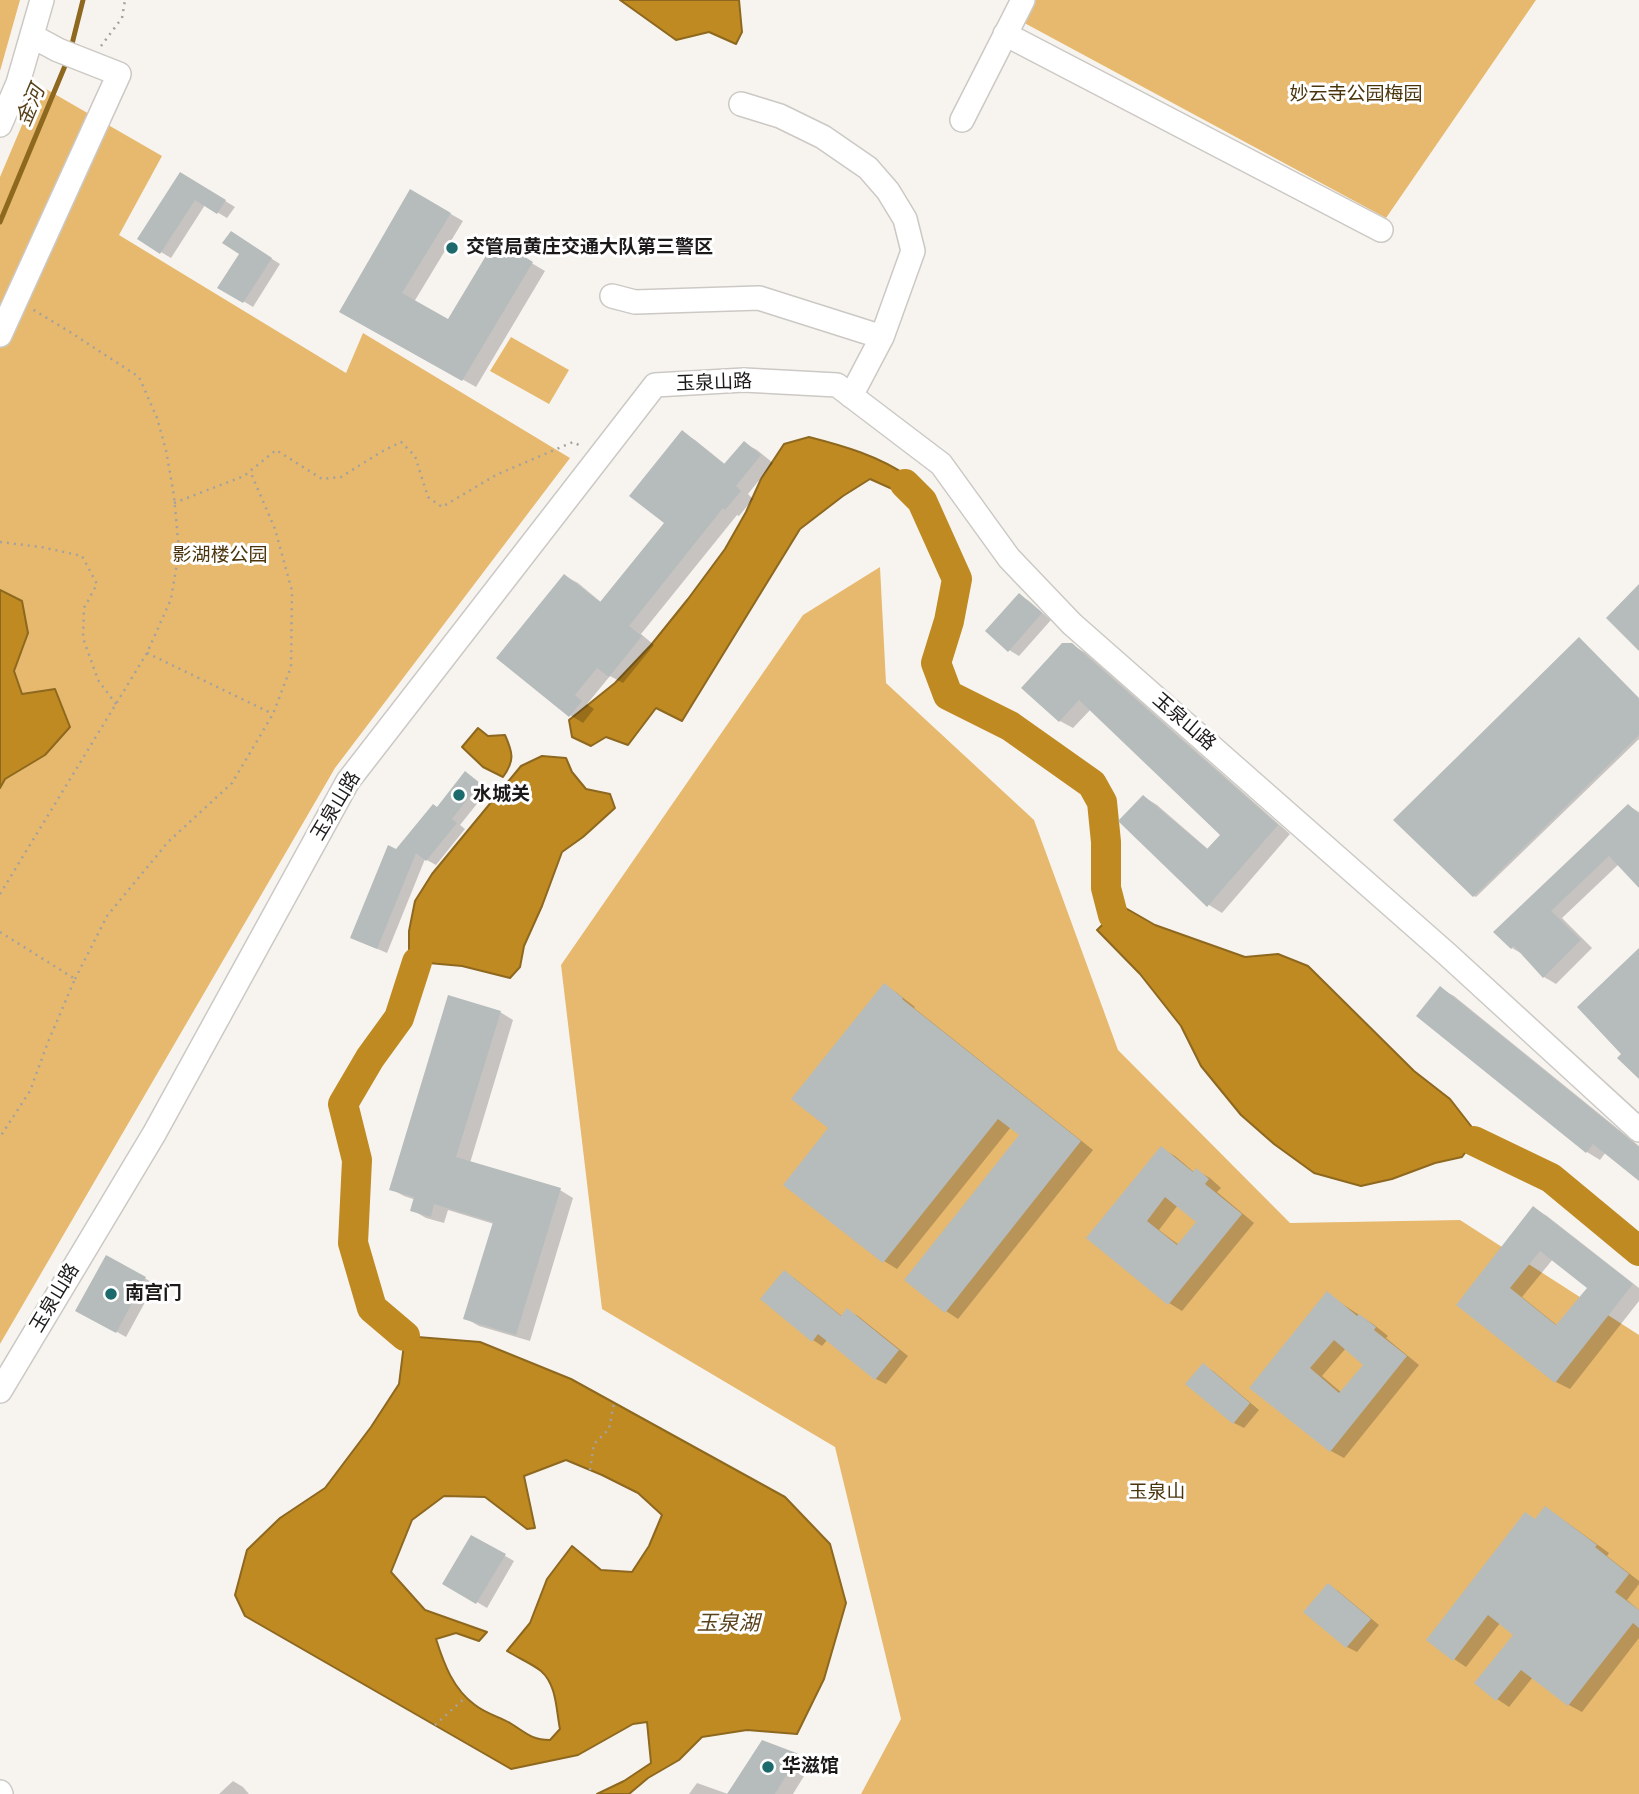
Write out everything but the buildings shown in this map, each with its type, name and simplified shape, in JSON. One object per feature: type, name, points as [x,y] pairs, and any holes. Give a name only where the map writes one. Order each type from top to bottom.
[{"type":"street","points":[[0,125],[9,79],[32,36],[42,0]]},
{"type":"street","points":[[962,120],[1023,0]]},
{"type":"street","points":[[1005,34],[1381,230]]},
{"type":"street","points":[[0,335],[119,74],[58,50],[32,36]]},
{"type":"street","points":[[741,104],[780,116],[823,137],[868,168],[888,191],[905,219],[912,251],[882,337],[851,396]]},
{"type":"street","points":[[612,296],[635,302],[759,298],[882,337]]},
{"type":"street","name":"玉泉山路","points":[[0,1391],[154,1133],[348,781],[655,385],[757,381],[837,385],[941,464],[1009,558],[1072,624],[1448,954],[1639,1130]]},
{"type":"path","points":[[90,63],[122,18],[125,0]]},
{"type":"path","points":[[0,894],[148,653],[171,599],[178,551],[166,450],[139,377],[70,331],[15,299]]},
{"type":"path","points":[[174,503],[244,476],[276,450],[323,479],[341,477],[401,442],[415,456],[428,497],[442,507],[496,475],[573,442],[600,457]]},
{"type":"path","points":[[0,1138],[30,1091],[75,979],[107,916],[168,842],[232,783],[273,713],[290,667],[292,591],[275,528],[250,471]]},
{"type":"path","points":[[0,542],[82,556],[97,584],[84,608],[83,638],[98,680],[116,704]]},
{"type":"path","points":[[148,653],[273,713]]},
{"type":"path","points":[[0,932],[75,979]]},
{"type":"path","points":[[590,1470],[594,1444],[609,1429],[614,1403]]},
{"type":"path","points":[[435,1725],[466,1697]]},
{"type":"green space","points":[[0,0],[20,0],[0,71]]},
{"type":"green space","name":"妙云寺公园梅园","points":[[1027,0],[1536,0],[1386,218],[1017,19]]},
{"type":"green space","name":"影湖楼公园","points":[[39,85],[162,156],[119,235],[346,373],[363,333],[570,458],[335,768],[0,1344],[0,177]]},
{"type":"green space","points":[[511,337],[569,370],[549,404],[490,371]]},
{"type":"green space","name":"玉泉山","points":[[880,567],[886,683],[1034,820],[1118,1050],[1290,1223],[1460,1220],[1639,1335],[1639,1794],[861,1794],[901,1719],[835,1447],[602,1309],[561,965],[803,615]]},
{"type":"water","points":[[620,0],[739,0],[742,32],[736,44],[709,32],[676,40]]},
{"type":"water","points":[[809,437],[873,457],[909,477],[899,492],[870,479],[800,529],[682,721],[656,708],[628,745],[606,737],[591,746],[572,737],[569,720],[615,683],[651,645],[725,549],[761,479],[784,444]]},
{"type":"water","points":[[0,590],[22,601],[28,633],[14,671],[22,694],[55,689],[70,727],[45,755],[5,779],[0,788]]},
{"type":"water","points":[[478,728],[488,736],[505,735],[512,756],[503,777],[483,767],[462,747]]},
{"type":"water","points":[[542,756],[566,758],[572,772],[586,789],[610,794],[615,808],[562,852],[524,946],[520,967],[510,978],[462,966],[417,962],[409,955],[409,931],[415,901],[432,874],[521,766]]},
{"type":"water","points":[[1122,906],[1155,925],[1245,957],[1278,954],[1308,966],[1414,1071],[1450,1099],[1478,1135],[1462,1157],[1435,1163],[1392,1179],[1361,1186],[1314,1173],[1274,1144],[1241,1115],[1201,1066],[1181,1026],[1140,974],[1097,930]]},
{"type":"water","name":"玉泉湖","points":[[405,1336],[480,1342],[571,1379],[785,1497],[830,1544],[846,1603],[824,1679],[797,1734],[747,1730],[702,1737],[679,1760],[648,1778],[629,1794],[597,1794],[624,1781],[651,1763],[647,1722],[633,1724],[578,1755],[511,1769],[245,1616],[235,1595],[247,1550],[280,1518],[325,1488],[371,1427],[399,1384]],"holes":[[[566,1460],[638,1493],[662,1515],[649,1546],[632,1572],[601,1570],[572,1546],[547,1579],[530,1623],[507,1651],[541,1671],[553,1690],[560,1729],[550,1740],[538,1739],[467,1699],[446,1667],[436,1639],[456,1633],[479,1641],[487,1632],[425,1610],[391,1572],[412,1520],[444,1496],[485,1497],[527,1529],[535,1528],[524,1476]]]},
{"type":"waterway","name":"金河","points":[[71,48],[83,0]]},
{"type":"waterway","name":"金河","points":[[0,222],[67,61]]},
{"type":"waterway","points":[[905,484],[922,501],[957,579],[949,621],[936,663],[948,695],[1010,726],[1092,784],[1102,802],[1106,842],[1106,888],[1113,915]]},
{"type":"waterway","points":[[405,1336],[372,1308],[353,1243],[357,1160],[343,1104],[370,1058],[399,1018],[417,962]]},
{"type":"waterway","points":[[1474,1141],[1551,1178],[1639,1251]]},
{"type":"place","name":"交管局黄庄交通大队第三警区","points":[[452,248]]},
{"type":"place","name":"水城关","points":[[459,795]]},
{"type":"place","name":"南宫门","points":[[111,1294]]},
{"type":"place","name":"华滋馆","points":[[768,1767]]}]
